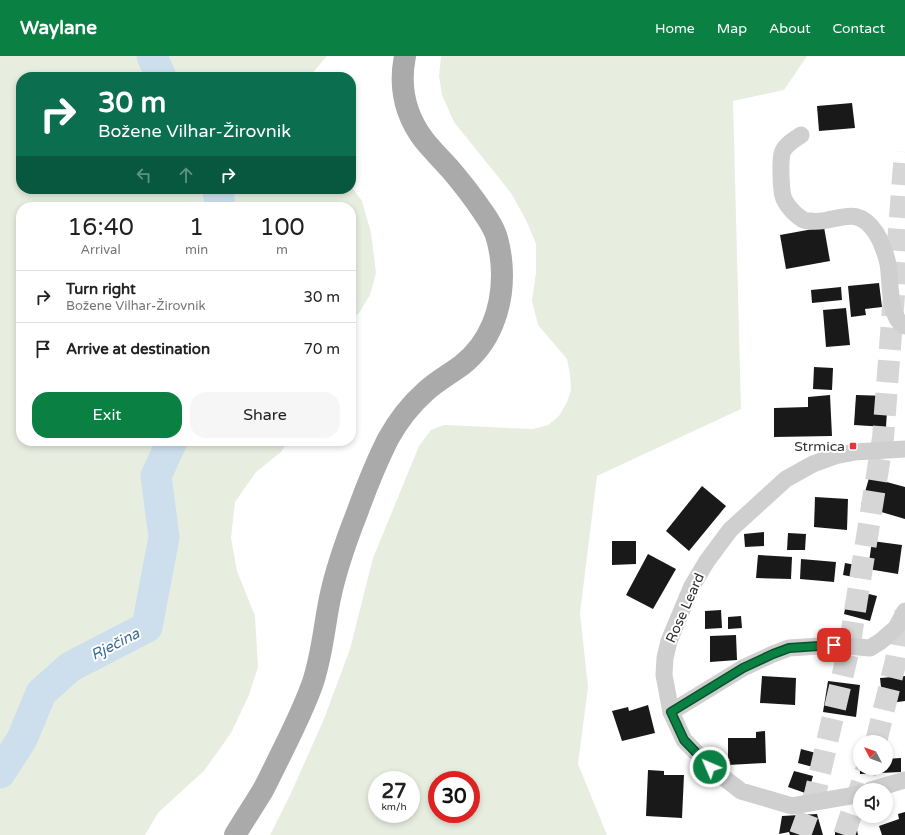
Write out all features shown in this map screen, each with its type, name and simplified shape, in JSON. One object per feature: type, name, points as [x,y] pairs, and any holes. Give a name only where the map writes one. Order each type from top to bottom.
[{"type":"main road","points":[[235,835],[270,778],[312,684],[321,649],[330,596],[342,555],[364,492],[388,440],[398,422],[416,400],[428,389],[464,363],[482,344],[490,331],[500,303],[502,288],[501,256],[496,237],[488,220],[471,195],[452,170],[426,142],[413,123],[404,99],[402,85],[402,71],[405,56]]},
{"type":"street","points":[[801,135],[790,142],[782,154],[781,174],[783,197],[794,213],[803,220],[814,222],[844,216],[857,217],[867,222],[876,233],[883,248],[888,263],[891,301],[895,315],[905,326]]},
{"type":"street","name":"Rose Leard","points":[[853,795],[792,806],[741,791],[710,767],[684,740],[671,712],[664,675],[665,658],[669,641],[692,586],[707,560],[730,530],[786,479],[813,464],[835,456],[855,452],[905,449]]},
{"type":"street","points":[[671,712],[743,668],[789,648],[834,645],[870,648],[896,628],[905,610]]},
{"type":"street","points":[[893,784],[905,780]]},
{"type":"shaded area","points":[[0,56],[327,56],[313,72],[16,72],[16,194],[356,193],[362,201],[371,233],[376,273],[370,295],[356,316],[356,202],[16,202],[16,446],[285,446],[281,452],[256,472],[235,502],[231,538],[237,571],[255,616],[258,667],[249,695],[231,733],[204,771],[158,813],[145,835],[0,835]]},
{"type":"shaded area","points":[[441,56],[807,56],[784,90],[733,101],[741,409],[597,476],[580,613],[588,687],[578,764],[607,835],[270,835],[291,793],[324,719],[350,649],[373,558],[419,446],[431,430],[444,425],[533,429],[548,425],[559,416],[567,402],[571,390],[567,359],[538,325],[532,301],[536,273],[536,244],[527,222],[511,193],[454,122],[442,95],[439,76]]},
{"type":"building","points":[[852,103],[855,128],[819,131],[817,106]]},
{"type":"building","points":[[824,227],[830,261],[786,269],[780,235]]},
{"type":"building","points":[[879,283],[882,307],[865,309],[866,315],[851,317],[848,286]]},
{"type":"building","points":[[841,287],[842,300],[812,303],[811,290]]},
{"type":"building","points":[[846,308],[850,345],[826,347],[823,310]]},
{"type":"building","points":[[814,367],[833,368],[832,390],[813,389]]},
{"type":"building","points":[[830,395],[832,436],[774,437],[774,408],[808,407],[808,397]]},
{"type":"building","points":[[856,395],[888,396],[886,427],[854,425]]},
{"type":"building","points":[[876,475],[884,476],[883,481],[905,487],[905,519],[861,506],[869,478],[874,479]]},
{"type":"building","points":[[702,486],[726,506],[689,551],[666,531]]},
{"type":"building","points":[[815,497],[848,499],[847,530],[814,527]]},
{"type":"building","points":[[764,532],[764,546],[745,547],[744,534]]},
{"type":"building","points":[[788,533],[806,534],[805,550],[787,550]]},
{"type":"building","points":[[612,541],[636,541],[636,564],[612,565]]},
{"type":"building","points":[[872,541],[902,545],[898,574],[868,569]]},
{"type":"building","points":[[648,554],[676,569],[653,609],[626,595]]},
{"type":"building","points":[[758,555],[792,557],[791,579],[756,578]]},
{"type":"building","points":[[801,559],[836,562],[834,582],[800,579]]},
{"type":"building","points":[[845,563],[861,566],[859,578],[843,575]]},
{"type":"building","points":[[849,589],[877,596],[870,621],[844,614]]},
{"type":"building","points":[[721,610],[722,628],[705,629],[705,611]]},
{"type":"building","points":[[741,616],[742,628],[728,629],[728,617]]},
{"type":"building","points":[[736,635],[737,660],[710,662],[710,636]]},
{"type":"building","points":[[762,676],[796,678],[795,705],[760,703]]},
{"type":"building","points":[[905,676],[905,701],[883,704],[880,678]]},
{"type":"building","points":[[828,681],[860,685],[856,717],[823,712]]},
{"type":"building","points":[[648,705],[655,733],[622,741],[612,711],[628,707],[629,711]]},
{"type":"building","points":[[765,731],[766,763],[728,765],[728,738],[756,738],[756,732]]},
{"type":"building","points":[[801,749],[827,756],[824,770],[798,763]]},
{"type":"building","points":[[901,758],[901,772],[893,772],[893,759]]},
{"type":"building","points":[[648,770],[664,771],[664,775],[684,775],[682,818],[646,816]]},
{"type":"building","points":[[794,771],[813,776],[808,794],[788,787]]},
{"type":"building","points":[[905,812],[905,835],[882,835],[879,826],[893,823],[893,821],[899,819],[898,814]]},
{"type":"building","points":[[817,814],[823,835],[790,835],[789,832],[779,834],[782,816]]},
{"type":"building","points":[[850,828],[850,832],[857,830],[858,835],[835,835],[835,832]]},
{"type":"waterway","name":"Rječina","points":[[152,56],[159,72]]},
{"type":"waterway","name":"Rječina","points":[[219,194],[219,202]]},
{"type":"waterway","name":"Rječina","points":[[0,773],[22,739],[41,693],[70,667],[147,627],[164,537],[156,476],[170,446]]},
{"type":"tunnel","points":[[800,835],[815,794],[849,648],[883,438],[905,152]]},
{"type":"tunnel","points":[[878,735],[896,660],[905,612]]},
{"type":"tunnel","points":[[844,835],[865,775]]},
{"type":"place","name":"Strmica","points":[[853,446]]},
{"type":"route","points":[[710,767],[684,740],[671,712],[743,668],[773,654],[789,648],[834,645]]}]
